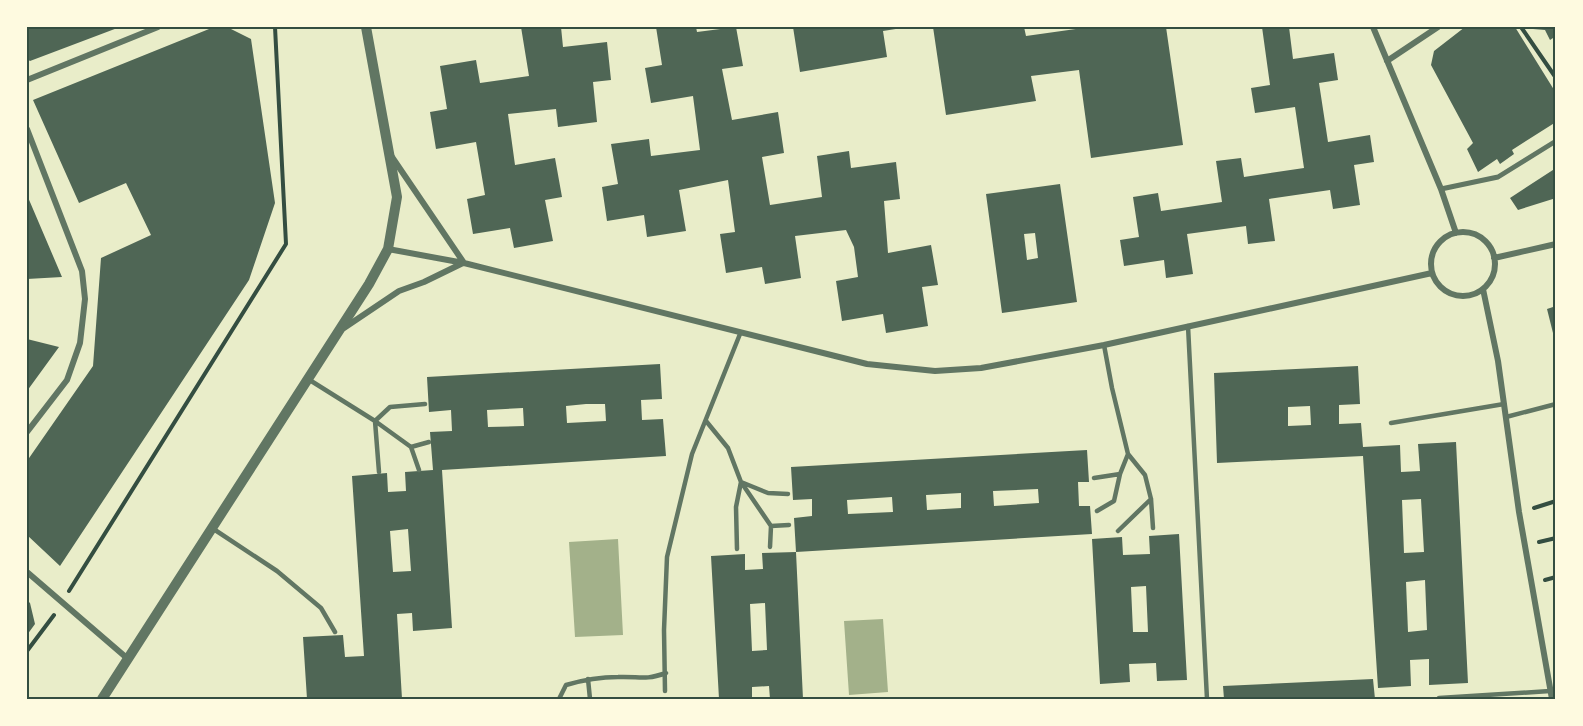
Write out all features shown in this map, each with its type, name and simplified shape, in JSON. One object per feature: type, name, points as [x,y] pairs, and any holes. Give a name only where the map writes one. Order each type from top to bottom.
[{"type":"street","points":[[27,80],[158,27]]},
{"type":"street","points":[[102,699],[339,332],[388,249],[397,197],[366,27]]},
{"type":"street","points":[[1373,27],[1441,189],[1456,233]]},
{"type":"street","points":[[1387,61],[1438,27]]},
{"type":"street","points":[[27,129],[82,271],[85,299],[80,343],[67,380],[27,432]]},
{"type":"street","points":[[1441,189],[1498,177],[1556,141]]},
{"type":"street","points":[[387,150],[464,263]]},
{"type":"street","points":[[1456,233],[1470,233],[1483,239],[1491,249],[1494,258],[1493,276],[1484,289],[1470,296],[1456,296],[1447,292],[1439,286],[1432,273],[1431,260],[1436,247],[1445,237],[1456,233]]},
{"type":"street","points":[[1494,258],[1556,244]]},
{"type":"street","points":[[388,249],[464,263],[867,364],[935,371],[981,368],[1104,345],[1432,273]]},
{"type":"street","points":[[339,332],[399,291],[464,263]]},
{"type":"street","points":[[1484,289],[1504,404],[1519,512],[1552,699]]},
{"type":"street","points":[[27,572],[128,659]]},
{"type":"lane","points":[[1188,326],[1207,699]]},
{"type":"lane","points":[[665,691],[664,630],[667,557],[692,454],[740,334]]},
{"type":"lane","points":[[1104,345],[1128,454],[1145,475],[1151,499],[1153,528]]},
{"type":"lane","points":[[308,379],[375,421],[411,447],[419,470]]},
{"type":"lane","points":[[375,421],[390,407],[424,404]]},
{"type":"lane","points":[[1391,423],[1504,404]]},
{"type":"lane","points":[[1506,417],[1556,404]]},
{"type":"lane","points":[[375,421],[379,472]]},
{"type":"lane","points":[[706,421],[728,448],[741,482],[771,526],[770,547]]},
{"type":"lane","points":[[411,447],[429,442]]},
{"type":"lane","points":[[1097,511],[1114,501],[1120,474],[1128,454]]},
{"type":"lane","points":[[1094,478],[1120,474]]},
{"type":"lane","points":[[741,482],[768,493],[788,494]]},
{"type":"lane","points":[[737,549],[736,507],[741,482]]},
{"type":"lane","points":[[1119,531],[1151,499]]},
{"type":"lane","points":[[771,526],[789,525]]},
{"type":"lane","points":[[212,528],[277,571],[321,608],[334,632]]},
{"type":"lane","points":[[559,699],[566,685],[588,679],[620,676],[649,679],[666,673]]},
{"type":"lane","points":[[588,679],[590,699]]},
{"type":"lane","points":[[1438,698],[1550,691]]},
{"type":"path","points":[[27,651],[62,603],[286,244],[275,27]]},
{"type":"path","points":[[1521,27],[1556,78]]},
{"type":"path","points":[[1519,512],[1556,501]]},
{"type":"shaded area","points":[[618,539],[623,635],[575,637],[569,542]]},
{"type":"shaded area","points":[[883,619],[888,692],[849,695],[844,621]]},
{"type":"building","points":[[27,27],[120,27],[30,61],[27,59]]},
{"type":"building","points":[[214,27],[227,27],[251,39],[275,203],[249,280],[60,566],[27,535],[27,461],[93,366],[101,258],[151,235],[126,183],[79,203],[33,100]]},
{"type":"building","points":[[521,27],[561,27],[563,47],[607,42],[611,80],[593,82],[597,122],[558,127],[556,109],[508,114],[515,165],[555,158],[562,197],[545,200],[553,241],[514,248],[510,228],[473,234],[467,199],[485,195],[476,142],[436,149],[430,112],[447,109],[440,66],[476,60],[480,83],[529,76]]},
{"type":"building","points":[[656,27],[696,27],[697,32],[736,27],[743,66],[722,69],[732,120],[778,112],[784,153],[762,157],[770,205],[822,197],[817,156],[849,151],[851,168],[896,162],[900,199],[884,201],[888,253],[931,245],[938,285],[922,287],[928,326],[886,333],[883,314],[842,321],[836,281],[858,277],[854,247],[846,230],[795,236],[801,278],[765,284],[762,267],[726,273],[720,234],[735,232],[728,180],[679,190],[686,231],[647,237],[644,215],[607,221],[602,187],[618,184],[611,144],[649,139],[651,156],[700,150],[693,96],[651,103],[645,68],[662,65]]},
{"type":"building","points":[[793,27],[902,28],[883,31],[887,57],[800,72]]},
{"type":"building","points":[[933,27],[1024,27],[1026,36],[1090,27],[1166,27],[1183,145],[1091,158],[1079,70],[1031,76],[1036,101],[946,115]]},
{"type":"building","points":[[1262,27],[1289,27],[1293,59],[1334,53],[1338,80],[1319,83],[1328,142],[1370,135],[1374,162],[1354,165],[1360,205],[1333,209],[1330,190],[1269,199],[1275,241],[1248,244],[1246,226],[1187,234],[1193,274],[1166,278],[1164,260],[1124,266],[1120,240],[1139,237],[1133,197],[1158,193],[1161,211],[1222,202],[1216,161],[1241,158],[1244,177],[1304,168],[1295,107],[1255,113],[1251,88],[1270,85]]},
{"type":"building","points":[[1465,27],[1515,27],[1556,93],[1556,122],[1512,150],[1514,154],[1500,164],[1497,159],[1478,172],[1467,149],[1473,143],[1431,65],[1434,51]]},
{"type":"building","points":[[1533,27],[1556,27],[1556,36],[1550,40],[1545,30],[1533,29]]},
{"type":"building","points":[[1556,168],[1556,198],[1518,210],[1510,198]]},
{"type":"building","points":[[1060,184],[1077,302],[1002,313],[986,194]],"holes":[[[1035,233],[1038,258],[1027,260],[1024,234]]]},
{"type":"building","points":[[27,195],[62,277],[27,279]]},
{"type":"building","points":[[1556,306],[1556,341],[1555,341],[1547,309]]},
{"type":"building","points":[[27,339],[59,347],[27,391]]},
{"type":"building","points":[[660,364],[662,399],[641,400],[642,420],[663,419],[666,456],[442,470],[452,628],[413,631],[412,613],[397,614],[402,699],[364,699],[364,697],[307,699],[303,637],[343,635],[345,657],[364,656],[352,476],[387,473],[388,492],[406,491],[405,472],[433,470],[430,432],[452,431],[451,410],[429,412],[427,377]],"holes":[[[605,404],[606,421],[567,423],[566,406]],[[523,408],[524,426],[488,427],[487,410]],[[408,529],[411,571],[393,572],[390,531]]]},
{"type":"building","points":[[1358,366],[1360,404],[1339,405],[1339,424],[1361,423],[1363,447],[1400,445],[1401,472],[1420,471],[1418,444],[1456,442],[1468,683],[1429,685],[1429,659],[1410,660],[1411,686],[1378,688],[1363,456],[1217,463],[1214,373]],"holes":[[[1310,406],[1311,425],[1288,426],[1288,407]],[[1421,499],[1424,552],[1404,553],[1402,500]],[[1425,580],[1427,630],[1408,632],[1406,582]]]},
{"type":"building","points":[[1087,450],[1089,482],[1078,482],[1079,506],[1090,506],[1092,534],[796,552],[794,518],[812,516],[812,499],[793,500],[791,467]],"holes":[[[1038,489],[1039,503],[994,506],[993,491]],[[961,493],[961,508],[927,510],[926,495]],[[892,497],[893,512],[848,514],[847,500]]]},
{"type":"building","points":[[1179,534],[1187,680],[1157,681],[1156,663],[1129,664],[1130,682],[1100,684],[1092,539],[1122,537],[1123,555],[1150,554],[1149,536]],"holes":[[[1146,586],[1148,632],[1133,632],[1131,587]]]},
{"type":"building","points":[[796,552],[803,699],[770,699],[769,686],[752,687],[752,699],[719,699],[711,556],[745,554],[745,570],[763,569],[762,553]],"holes":[[[765,603],[767,650],[752,651],[750,604]]]},
{"type":"building","points":[[27,600],[30,603],[35,624],[27,635]]},
{"type":"building","points":[[1373,679],[1375,699],[1224,699],[1223,686]]}]
